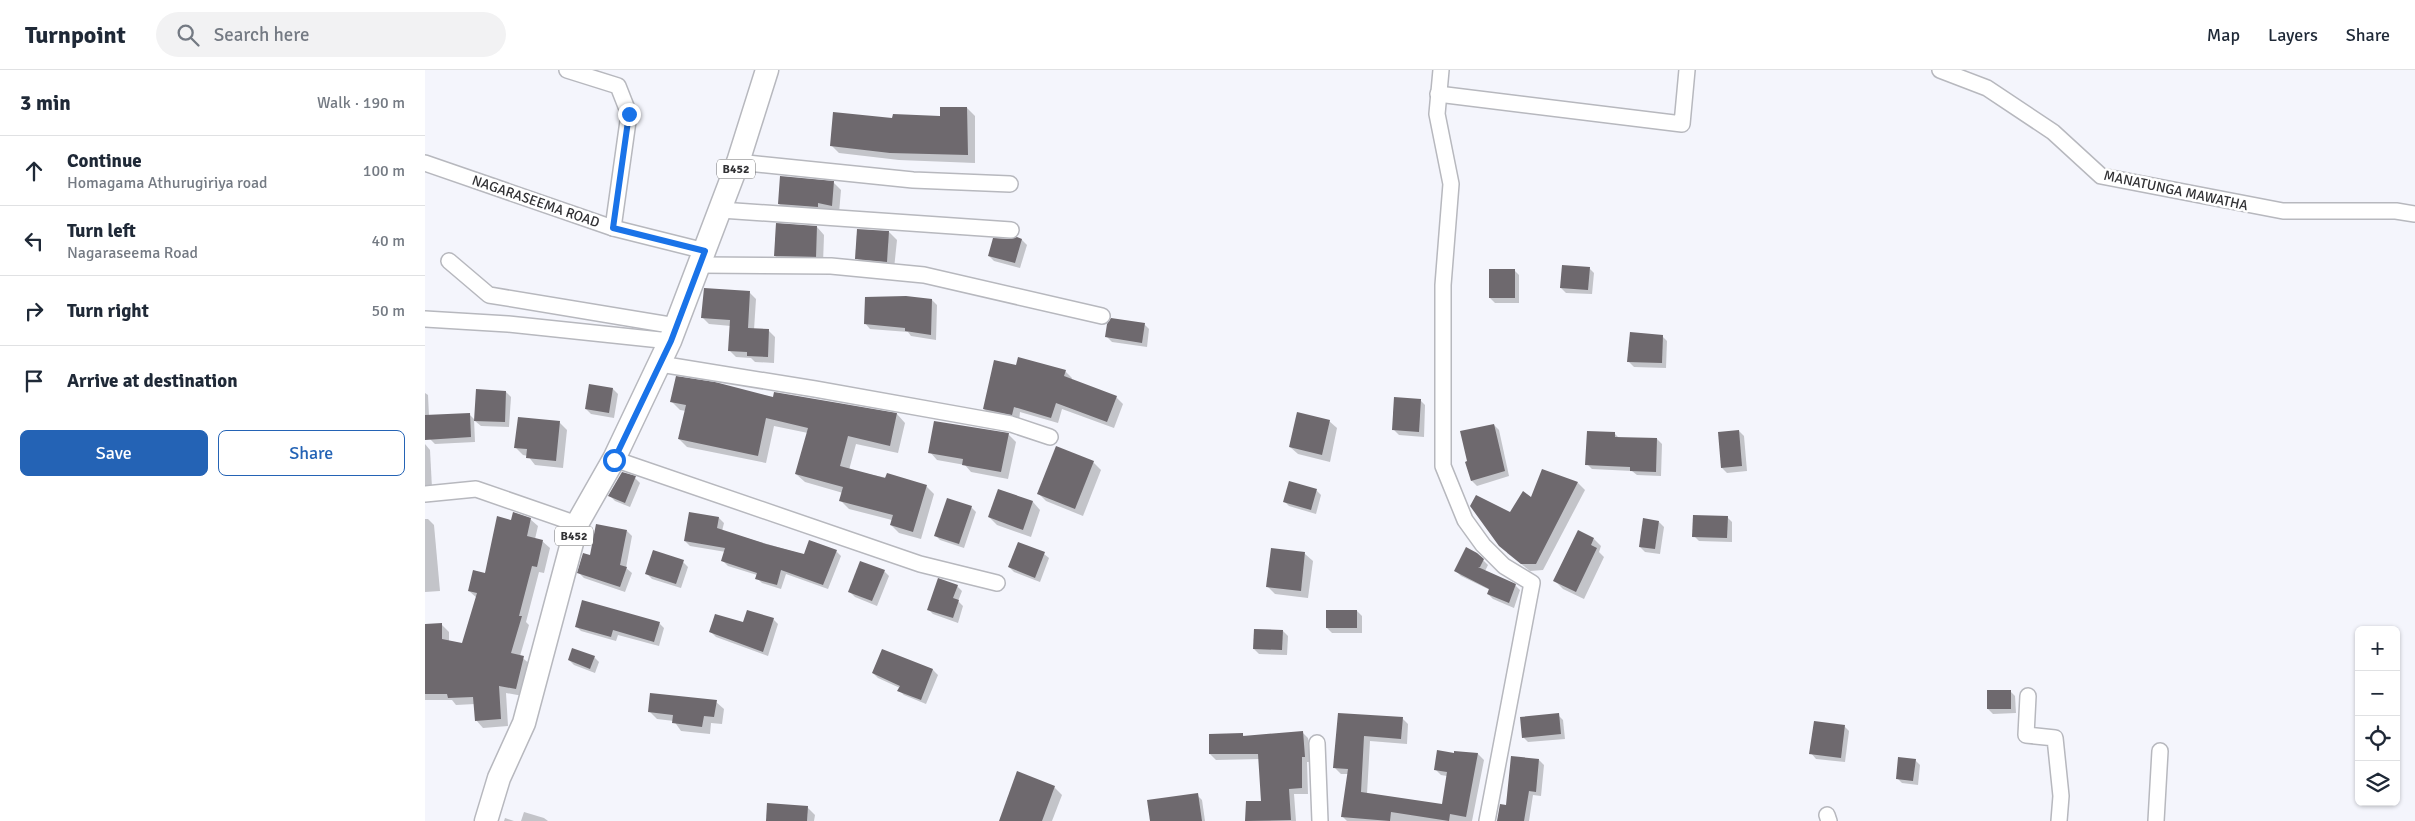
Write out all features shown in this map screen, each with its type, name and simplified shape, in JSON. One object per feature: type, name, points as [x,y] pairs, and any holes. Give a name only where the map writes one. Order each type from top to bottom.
[{"type":"main road","name":"B452","points":[[486,821],[499,778],[524,723],[577,524],[614,460],[673,333],[721,210],[767,70]]},
{"type":"street","points":[[567,70],[618,86],[629,114],[613,228]]},
{"type":"street","points":[[1441,70],[1437,114],[1451,184],[1443,285],[1443,466],[1465,520],[1483,545],[1504,566],[1532,583],[1487,821]]},
{"type":"street","points":[[1438,94],[1682,124],[1687,70]]},
{"type":"street","name":"MANATUNGA MAWATHA","points":[[1940,70],[1987,88],[2045,126],[2101,176],[2283,211],[2396,211],[2415,214]]},
{"type":"street","points":[[738,162],[913,180],[1010,184]]},
{"type":"street","name":"NAGARASEEMA ROAD","points":[[425,163],[703,258],[831,266],[924,275],[1102,316]]},
{"type":"street","points":[[721,210],[1011,230]]},
{"type":"street","points":[[449,261],[489,295],[673,333]]},
{"type":"street","points":[[425,319],[673,333]]},
{"type":"street","points":[[660,364],[1011,424],[1051,437]]},
{"type":"street","points":[[614,460],[920,564],[997,583]]},
{"type":"street","points":[[425,494],[476,489],[577,524]]},
{"type":"street","points":[[2028,696],[2026,735],[2055,738],[2061,796],[2059,821]]},
{"type":"street","points":[[1317,742],[1320,821]]},
{"type":"street","points":[[2156,821],[2161,751]]},
{"type":"building","points":[[940,107],[967,107],[968,155],[890,153],[830,146],[833,112],[892,118],[893,114],[940,116]]},
{"type":"building","points":[[780,176],[834,181],[832,206],[818,203],[818,207],[778,204]]},
{"type":"building","points":[[776,223],[817,226],[816,257],[774,256]]},
{"type":"building","points":[[857,229],[889,231],[887,262],[855,259]]},
{"type":"building","points":[[1017,237],[1022,239],[1015,263],[988,256],[993,238],[1010,239]]},
{"type":"building","points":[[1562,265],[1590,267],[1588,290],[1560,288]]},
{"type":"building","points":[[1489,269],[1515,269],[1515,298],[1489,298]]},
{"type":"building","points":[[704,288],[750,291],[748,328],[769,329],[768,357],[747,356],[747,352],[728,351],[730,320],[701,318]]},
{"type":"building","points":[[906,296],[932,299],[931,335],[905,331],[905,328],[864,324],[865,297]]},
{"type":"building","points":[[1111,318],[1145,323],[1142,343],[1105,337],[1107,324]]},
{"type":"building","points":[[1630,332],[1663,335],[1662,363],[1627,362]]},
{"type":"building","points":[[1018,357],[1066,370],[1064,376],[1117,396],[1107,422],[1056,403],[1051,418],[1014,407],[1012,415],[983,409],[994,360],[1016,365]]},
{"type":"building","points":[[676,376],[715,382],[773,397],[774,392],[897,413],[890,446],[848,436],[840,466],[885,478],[887,473],[927,485],[913,532],[890,525],[893,515],[839,501],[843,487],[795,474],[808,428],[766,418],[758,456],[678,439],[686,405],[670,402]]},
{"type":"building","points":[[589,384],[613,388],[609,413],[585,409]]},
{"type":"building","points":[[476,389],[506,391],[505,422],[474,421]]},
{"type":"building","points":[[1394,397],[1421,399],[1419,432],[1392,430]]},
{"type":"building","points":[[1297,412],[1330,420],[1322,455],[1289,447]]},
{"type":"building","points":[[470,413],[471,437],[425,440],[425,415]]},
{"type":"building","points":[[518,417],[560,421],[556,461],[526,458],[527,449],[514,448]]},
{"type":"building","points":[[934,421],[1009,433],[1001,472],[962,465],[963,459],[928,453]]},
{"type":"building","points":[[1494,424],[1505,471],[1471,481],[1465,462],[1467,461],[1460,431]]},
{"type":"building","points":[[1739,430],[1742,466],[1721,468],[1718,432]]},
{"type":"building","points":[[1587,431],[1615,432],[1615,437],[1657,438],[1656,472],[1630,471],[1630,467],[1585,465]]},
{"type":"building","points":[[1056,446],[1094,461],[1075,509],[1037,494]]},
{"type":"building","points":[[1542,469],[1578,482],[1536,564],[1521,564],[1499,546],[1470,506],[1476,495],[1510,512],[1523,491],[1531,497]]},
{"type":"building","points":[[622,472],[636,476],[625,503],[608,496]]},
{"type":"building","points":[[1289,481],[1317,489],[1311,510],[1283,502]]},
{"type":"building","points":[[998,489],[1033,501],[1023,530],[988,517]]},
{"type":"building","points":[[947,498],[972,506],[959,544],[934,536]]},
{"type":"building","points":[[513,512],[531,518],[527,536],[543,540],[537,567],[532,566],[519,616],[522,616],[511,653],[524,656],[516,689],[499,686],[501,719],[475,721],[473,697],[448,698],[447,694],[425,694],[425,624],[442,623],[442,639],[462,643],[477,593],[468,591],[473,570],[485,573],[497,516],[511,520]]},
{"type":"building","points":[[689,512],[719,517],[717,528],[804,554],[809,540],[837,550],[823,585],[781,570],[777,585],[755,579],[757,573],[721,561],[725,548],[684,541]]},
{"type":"building","points":[[1693,515],[1728,516],[1727,538],[1692,537]]},
{"type":"building","points":[[1643,518],[1659,521],[1655,549],[1639,547]]},
{"type":"building","points":[[596,524],[627,530],[620,565],[627,567],[620,587],[577,573],[583,553],[590,555]]},
{"type":"building","points":[[1578,530],[1594,538],[1591,545],[1597,548],[1576,592],[1553,581]]},
{"type":"building","points":[[1018,542],[1045,552],[1035,578],[1008,567]]},
{"type":"building","points":[[1466,547],[1484,559],[1480,567],[1478,567],[1516,584],[1509,603],[1487,594],[1489,589],[1454,571]]},
{"type":"building","points":[[1271,548],[1305,552],[1301,591],[1266,587]]},
{"type":"building","points":[[653,550],[684,560],[676,584],[645,574]]},
{"type":"building","points":[[860,561],[885,570],[872,601],[848,592]]},
{"type":"building","points":[[938,578],[958,585],[953,598],[959,600],[953,618],[927,610]]},
{"type":"building","points":[[582,600],[660,622],[654,642],[613,630],[611,637],[575,627]]},
{"type":"building","points":[[747,610],[774,618],[763,652],[709,632],[715,614],[743,622]]},
{"type":"building","points":[[1326,610],[1357,610],[1357,628],[1326,628]]},
{"type":"building","points":[[1254,629],[1283,630],[1282,650],[1253,649]]},
{"type":"building","points":[[572,648],[595,656],[590,669],[568,660]]},
{"type":"building","points":[[882,649],[933,669],[921,700],[897,691],[900,686],[872,673]]},
{"type":"building","points":[[1987,690],[2011,690],[2011,709],[1987,709]]},
{"type":"building","points":[[650,693],[717,700],[714,717],[704,716],[702,727],[672,723],[673,715],[648,712]]},
{"type":"building","points":[[1338,713],[1403,717],[1401,739],[1364,736],[1361,792],[1442,804],[1447,772],[1434,770],[1437,750],[1454,753],[1454,751],[1478,753],[1466,817],[1450,814],[1449,821],[1391,812],[1390,821],[1341,817],[1348,769],[1333,768]]},
{"type":"building","points":[[1559,713],[1561,734],[1522,738],[1520,717]]},
{"type":"building","points":[[1814,721],[1845,725],[1841,758],[1809,754]]},
{"type":"building","points":[[1303,731],[1305,757],[1302,757],[1302,788],[1289,789],[1291,820],[1245,821],[1246,801],[1261,801],[1258,754],[1209,754],[1209,734],[1243,733],[1243,736]]},
{"type":"building","points":[[1511,756],[1539,759],[1536,792],[1529,791],[1524,821],[1497,821],[1500,804],[1506,805]]},
{"type":"building","points":[[1898,757],[1916,759],[1913,781],[1896,779]]},
{"type":"building","points":[[1017,771],[1055,786],[1042,821],[999,821]]},
{"type":"building","points":[[1198,793],[1202,821],[1150,821],[1147,800]]},
{"type":"building","points":[[767,803],[808,806],[807,821],[766,821]]},
{"type":"route","points":[[614,460],[671,341],[705,251],[613,228],[629,114]]}]
